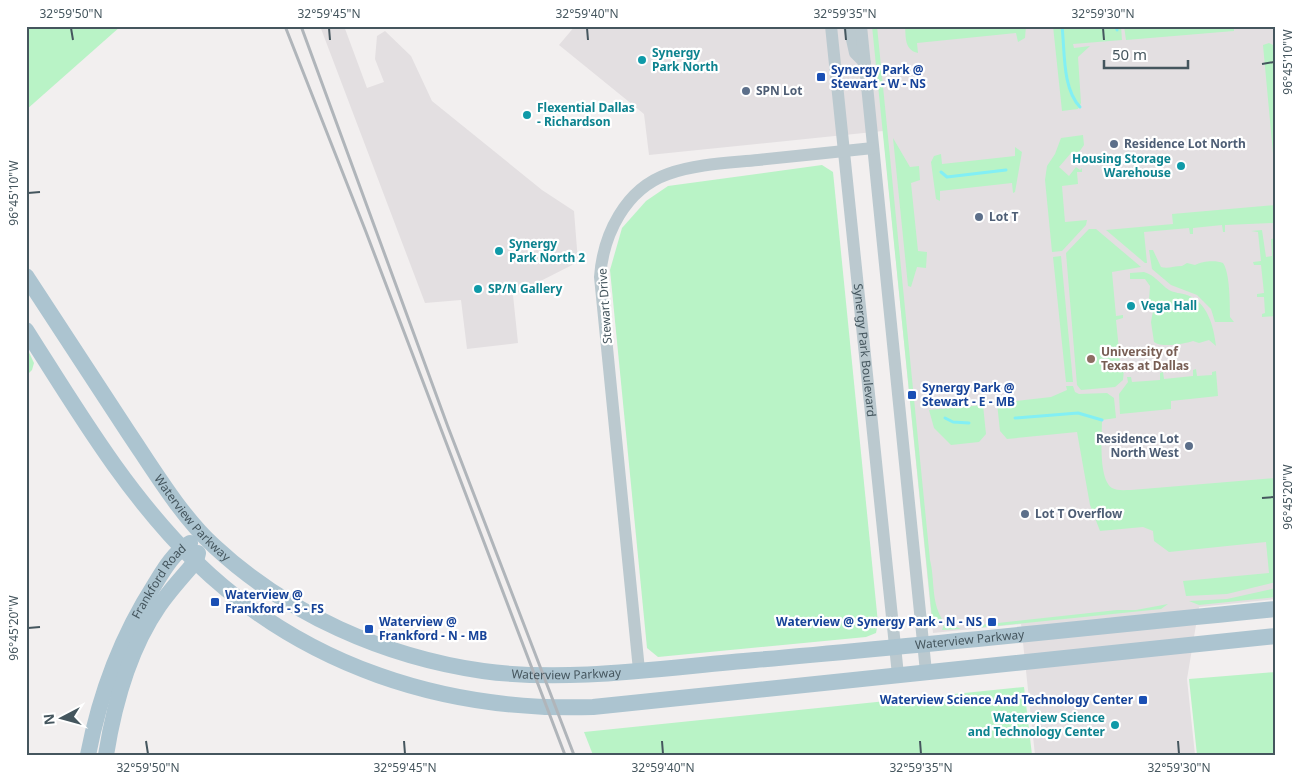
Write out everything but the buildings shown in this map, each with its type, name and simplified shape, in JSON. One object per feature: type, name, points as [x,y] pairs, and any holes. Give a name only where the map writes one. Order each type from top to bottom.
[{"type":"main road","name":"Waterview Parkway","points":[[26,276],[140,451],[203,536],[256,581],[288,601],[364,639],[391,649],[444,663],[507,674],[543,675],[640,670],[895,648],[1276,609]]},
{"type":"main road","name":"Waterview Parkway","points":[[26,330],[114,463],[182,547],[196,561],[232,592],[284,631],[316,650],[413,686],[449,696],[517,706],[556,708],[615,705],[1276,636]]},
{"type":"main road","name":"Frankford Road","points":[[88,755],[106,683],[118,650],[145,600],[182,547],[203,536]]},
{"type":"main road","name":"Frankford Road","points":[[106,755],[118,703],[138,644],[158,608],[196,561],[203,536]]},
{"type":"main road","points":[[1030,634],[1033,661]]},
{"type":"main road","points":[[354,665],[364,639]]},
{"type":"street","name":"Synergy Park Boulevard","points":[[831,26],[898,675]]},
{"type":"street","points":[[848,26],[855,53],[865,64]]},
{"type":"street","points":[[861,26],[926,672]]},
{"type":"street","name":"Stewart Drive","points":[[640,670],[600,277],[601,263],[615,220],[643,188],[666,174],[714,165],[873,148]]},
{"type":"shaded area","points":[[320,26],[344,26],[367,88],[384,82],[375,59],[377,36],[385,31],[411,56],[432,101],[542,190],[574,211],[578,262],[513,295],[518,343],[467,349],[461,300],[425,303]]},
{"type":"shaded area","name":"University of Texas at Dallas","points":[[575,26],[1276,26],[1276,599],[1199,607],[1187,679],[1195,755],[1035,755],[1021,624],[933,633],[883,131],[649,155],[644,114],[559,45]]},
{"type":"green space","points":[[26,26],[121,26],[26,110]]},
{"type":"green space","points":[[872,26],[877,26],[930,560],[936,605],[942,619],[933,622],[932,618]]},
{"type":"green space","points":[[905,26],[1026,26],[1025,38],[1018,42],[1016,33],[917,43],[918,53],[908,46]]},
{"type":"green space","points":[[1053,26],[1121,26],[1122,40],[1073,44],[1074,48],[1090,46],[1078,57],[1081,103],[1078,109],[1062,111]]},
{"type":"green space","points":[[1124,26],[1234,26],[1234,31],[1126,40]]},
{"type":"green space","points":[[1269,43],[1273,45],[1276,51],[1276,186],[1263,45]]},
{"type":"green space","points":[[1083,135],[1084,145],[1077,155],[1071,153],[1059,167],[1069,176],[1076,167],[1080,170],[1082,168],[1082,172],[1077,172],[1078,184],[1062,186],[1065,222],[1087,220],[1086,225],[1062,251],[1052,252],[1045,180],[1047,166],[1055,154],[1061,138]]},
{"type":"green space","points":[[893,138],[910,167],[919,166],[920,180],[911,183],[918,251],[927,252],[926,268],[917,267],[911,287],[908,286]]},
{"type":"green space","points":[[1015,147],[1022,152],[1015,192],[1013,193],[1012,183],[940,191],[940,201],[936,199],[931,162],[934,156],[941,154],[942,164],[1015,156]]},
{"type":"green space","points":[[822,165],[833,172],[878,623],[876,633],[866,637],[658,657],[647,648],[610,270],[622,228],[646,201],[668,186]]},
{"type":"green space","points":[[1276,205],[1276,222],[1274,223],[1225,225],[1225,232],[1223,232],[1222,225],[1193,228],[1193,234],[1190,234],[1189,228],[1144,232],[1147,263],[1106,230],[1173,224],[1172,214]]},
{"type":"green space","points":[[1089,229],[1096,229],[1141,267],[1112,272],[1116,316],[1123,315],[1123,318],[1116,320],[1119,350],[1126,349],[1127,352],[1119,353],[1121,369],[1124,369],[1123,380],[1115,387],[1081,390],[1077,385],[1066,253]]},
{"type":"green space","points":[[1262,230],[1266,257],[1272,256],[1271,239],[1276,238],[1276,316],[1262,317],[1262,314],[1265,313],[1264,297],[1257,297],[1257,294],[1264,293],[1261,265],[1254,265],[1253,262],[1261,261],[1258,232],[1251,231]]},
{"type":"green space","points":[[1149,250],[1153,250],[1161,267],[1164,268],[1182,266],[1187,263],[1195,265],[1209,261],[1223,263],[1228,281],[1230,317],[1234,322],[1215,322],[1211,309],[1197,295],[1171,285],[1152,269]]},
{"type":"green space","points":[[1061,256],[1073,382],[1066,382],[1053,257]]},
{"type":"green space","points":[[1144,272],[1154,277],[1169,290],[1187,295],[1200,303],[1209,316],[1216,346],[1209,340],[1199,343],[1193,341],[1167,345],[1154,342],[1151,322],[1153,311],[1149,300],[1150,286],[1145,279],[1130,279],[1130,273]]},
{"type":"green space","points":[[26,346],[34,363],[32,370],[26,376]]},
{"type":"green space","points":[[1196,369],[1197,376],[1212,375],[1212,372],[1216,371],[1218,396],[1171,401],[1171,409],[1120,414],[1119,394],[1128,382],[1127,377],[1131,377],[1132,382],[1160,380],[1160,373],[1163,372],[1164,379],[1193,376],[1193,370]]},
{"type":"green space","points":[[1066,386],[1073,386],[1075,392],[1079,394],[1107,393],[1114,398],[1116,418],[1102,420],[1101,446],[1105,476],[1108,483],[1114,489],[1131,490],[1276,478],[1276,582],[1227,594],[1186,596],[1183,581],[1269,573],[1266,542],[1169,552],[1154,541],[1153,531],[1143,527],[1100,531],[1090,505],[1077,432],[1007,439],[1000,431],[997,403],[1051,397],[1067,390]]},
{"type":"green space","points":[[983,405],[986,434],[979,442],[951,445],[934,428],[929,410]]},
{"type":"green space","points":[[1276,588],[1276,597],[1199,605],[1189,601],[1227,599]]},
{"type":"green space","points":[[1168,604],[1161,609],[976,628],[971,626],[1117,610],[1136,610]]},
{"type":"green space","points":[[945,622],[961,629],[942,630]]},
{"type":"green space","points":[[1276,672],[1276,755],[1197,755],[1189,679]]},
{"type":"green space","points":[[1024,687],[1032,755],[593,755],[584,732]]},
{"type":"waterway","points":[[1062,26],[1067,80],[1074,99],[1080,107]]},
{"type":"waterway","points":[[1116,26],[1117,30]]},
{"type":"waterway","points":[[941,172],[947,177],[1006,170]]},
{"type":"waterway","points":[[1015,418],[1078,413],[1102,420]]},
{"type":"waterway","points":[[945,418],[953,422],[969,423]]},
{"type":"railway","points":[[285,26],[366,232],[565,755]]},
{"type":"railway","points":[[301,26],[448,427],[574,755]]},
{"type":"place","name":"Synergy Park North","points":[[642,60]]},
{"type":"place","name":"Synergy Park @ Stewart - W - NS","points":[[821,77]]},
{"type":"place","name":"SPN Lot","points":[[746,91]]},
{"type":"place","name":"Flexential Dallas - Richardson","points":[[527,115]]},
{"type":"place","name":"Residence Lot North","points":[[1114,144]]},
{"type":"place","name":"Housing Storage Warehouse","points":[[1181,166]]},
{"type":"place","name":"Lot T","points":[[979,217]]},
{"type":"place","name":"Synergy Park North 2","points":[[499,251]]},
{"type":"place","name":"SP/N Gallery","points":[[478,289]]},
{"type":"place","name":"Vega Hall","points":[[1131,306]]},
{"type":"place","name":"University of Texas at Dallas","points":[[1091,359]]},
{"type":"place","name":"Synergy Park @ Stewart - E - MB","points":[[912,395]]},
{"type":"place","name":"Residence Lot North West","points":[[1189,446]]},
{"type":"place","name":"Lot T Overflow","points":[[1025,514]]},
{"type":"place","name":"Waterview @ Frankford - S - FS","points":[[215,602]]},
{"type":"place","name":"Waterview @ Synergy Park - N - NS","points":[[992,622]]},
{"type":"place","name":"Waterview @ Frankford - N - MB","points":[[369,629]]},
{"type":"place","name":"Waterview Science And Technology Center","points":[[1143,700]]},
{"type":"place","name":"Waterview Science and Technology Center","points":[[1115,725]]}]
